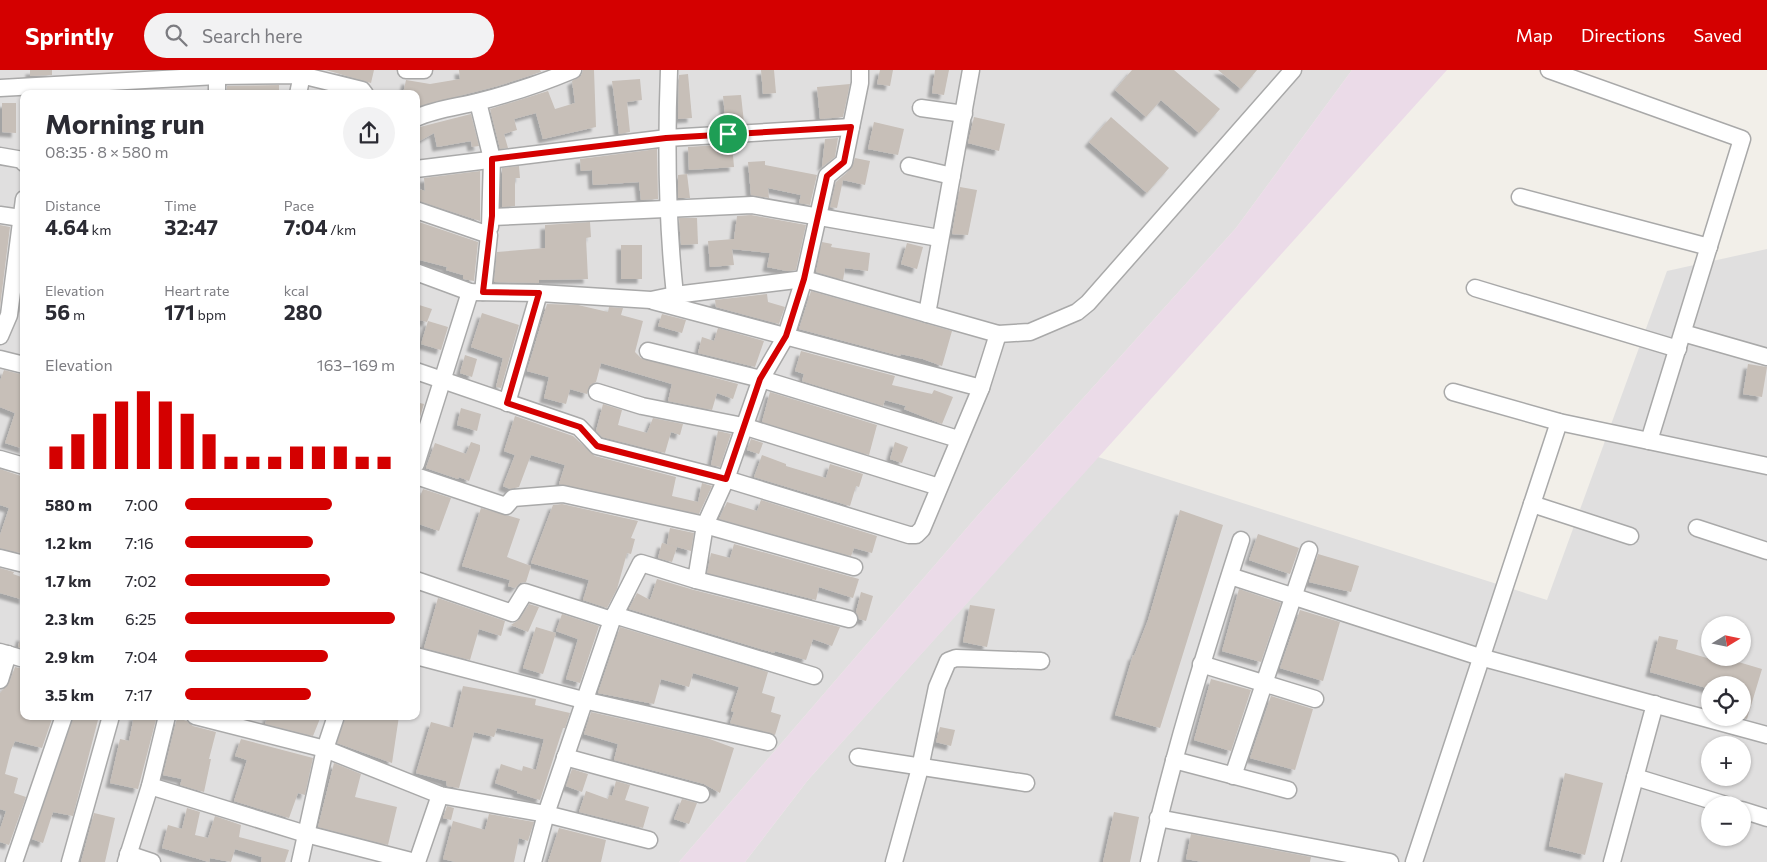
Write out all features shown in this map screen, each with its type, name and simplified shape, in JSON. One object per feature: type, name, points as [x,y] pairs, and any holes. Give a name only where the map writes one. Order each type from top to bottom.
[{"type":"street","points":[[406,70],[424,70]]},
{"type":"street","points":[[420,116],[430,112],[478,102],[551,80],[573,70]]},
{"type":"street","points":[[669,70],[666,138],[671,209],[670,248],[675,295]]},
{"type":"street","points":[[696,580],[705,525],[726,479],[760,379],[786,336],[804,279],[827,176],[844,162],[860,83],[860,70]]},
{"type":"street","points":[[927,314],[939,238],[971,70]]},
{"type":"street","points":[[651,300],[675,295],[804,279],[998,334],[1030,332],[1077,312],[1088,303],[1292,70]]},
{"type":"street","points":[[1549,70],[1742,139],[1649,441]]},
{"type":"street","points":[[299,90],[302,72]]},
{"type":"street","points":[[0,88],[302,72],[362,90]]},
{"type":"street","points":[[217,76],[217,90]]},
{"type":"street","points":[[420,451],[443,379],[476,292],[492,216],[492,159],[478,102]]},
{"type":"street","points":[[921,108],[964,114]]},
{"type":"street","points":[[420,168],[666,138],[851,127]]},
{"type":"street","points":[[0,156],[20,159]]},
{"type":"street","points":[[909,166],[952,176]]},
{"type":"street","points":[[1520,198],[1708,247]]},
{"type":"street","points":[[492,216],[752,206],[939,238]]},
{"type":"street","points":[[420,211],[489,234]]},
{"type":"street","points":[[0,215],[20,218]]},
{"type":"street","points":[[0,336],[9,315],[20,233]]},
{"type":"street","points":[[420,273],[476,292],[539,293],[651,300],[980,388]]},
{"type":"street","points":[[1475,288],[1678,349]]},
{"type":"street","points":[[507,403],[539,293]]},
{"type":"street","points":[[1683,332],[1767,357]]},
{"type":"street","points":[[420,371],[580,427],[597,446],[726,479],[909,535],[916,535],[922,529],[980,388],[998,334]]},
{"type":"street","points":[[648,351],[760,379],[958,439]]},
{"type":"street","points":[[0,358],[20,364]]},
{"type":"street","points":[[597,392],[642,406],[743,426],[939,487]]},
{"type":"street","points":[[1453,392],[1559,422],[1767,466]]},
{"type":"street","points":[[1414,862],[1559,422]]},
{"type":"street","points":[[0,459],[20,465]]},
{"type":"street","points":[[420,477],[506,506],[513,498],[564,494],[705,525],[854,567]]},
{"type":"street","points":[[1532,504],[1630,536]]},
{"type":"street","points":[[1697,528],[1767,551]]},
{"type":"street","points":[[1149,862],[1158,818],[1201,664],[1241,540]]},
{"type":"street","points":[[1234,776],[1309,550]]},
{"type":"street","points":[[0,558],[20,563]]},
{"type":"street","points":[[533,862],[546,814],[583,700],[613,617],[641,564],[849,619]]},
{"type":"street","points":[[1230,576],[1480,657],[1767,735]]},
{"type":"street","points":[[420,581],[512,613],[525,592],[814,676]]},
{"type":"street","points":[[0,680],[4,653],[20,659]]},
{"type":"street","points":[[420,657],[583,700],[768,742]]},
{"type":"street","points":[[894,862],[920,768],[937,687],[948,662],[956,658],[1041,661]]},
{"type":"street","points":[[1201,664],[1315,699]]},
{"type":"street","points":[[1612,862],[1654,704]]},
{"type":"street","points":[[14,862],[63,720]]},
{"type":"street","points":[[70,862],[110,720]]},
{"type":"street","points":[[152,862],[128,858],[150,786],[166,720]]},
{"type":"street","points":[[211,720],[325,749],[440,795],[546,814],[649,840]]},
{"type":"street","points":[[300,862],[325,749],[335,720]]},
{"type":"street","points":[[565,756],[701,794]]},
{"type":"street","points":[[858,757],[1026,783]]},
{"type":"street","points":[[1174,760],[1288,790]]},
{"type":"street","points":[[1635,777],[1701,797]]},
{"type":"street","points":[[150,786],[306,834],[416,862],[440,795]]},
{"type":"street","points":[[1751,813],[1767,818]]},
{"type":"street","points":[[1158,818],[1390,862]]},
{"type":"shaded area","points":[[0,70],[1352,70],[1236,228],[978,515],[679,862],[0,862]]},
{"type":"shaded area","points":[[1352,70],[1447,70],[808,780],[745,862],[679,862],[978,515],[1236,228]]},
{"type":"shaded area","points":[[1767,249],[1767,862],[745,862],[808,780],[1098,457],[1547,600],[1667,271]]},
{"type":"building","points":[[30,70],[52,70],[52,75],[30,76]]},
{"type":"building","points":[[326,70],[374,70],[371,83]]},
{"type":"building","points":[[459,70],[540,70],[541,72],[498,86],[420,106],[420,90],[404,90],[406,80],[430,84],[460,79]]},
{"type":"building","points":[[583,70],[594,70],[596,127],[543,139],[536,113],[514,119],[517,130],[504,134],[508,148],[500,149],[490,109],[548,91],[555,109],[575,103],[572,81],[581,76]]},
{"type":"building","points":[[761,70],[774,70],[776,93],[763,94]]},
{"type":"building","points":[[880,70],[893,70],[890,86],[877,84]]},
{"type":"building","points":[[935,70],[949,70],[944,95],[932,93]]},
{"type":"building","points":[[1132,70],[1174,70],[1220,109],[1199,133],[1161,100],[1146,117],[1115,90]]},
{"type":"building","points":[[1218,70],[1257,70],[1241,89]]},
{"type":"building","points":[[688,74],[692,118],[678,119],[679,75]]},
{"type":"building","points":[[640,79],[642,100],[627,102],[630,132],[619,134],[612,81]]},
{"type":"building","points":[[850,84],[843,117],[820,119],[817,87]]},
{"type":"building","points":[[279,85],[279,90],[227,90],[227,86]]},
{"type":"building","points":[[741,95],[744,123],[726,124],[723,96]]},
{"type":"building","points":[[2,103],[16,103],[16,133],[2,132]]},
{"type":"building","points":[[471,114],[479,146],[472,147],[471,141],[437,147],[434,133],[420,141],[420,127]]},
{"type":"building","points":[[974,117],[1005,124],[999,151],[968,143]]},
{"type":"building","points":[[1111,117],[1169,168],[1147,193],[1089,142]]},
{"type":"building","points":[[874,122],[904,129],[898,155],[868,149]]},
{"type":"building","points":[[838,138],[835,157],[822,167],[825,139]]},
{"type":"building","points":[[732,144],[734,167],[689,170],[688,147]]},
{"type":"building","points":[[657,149],[658,199],[641,200],[639,182],[593,185],[592,170],[581,171],[580,159]]},
{"type":"building","points":[[855,158],[870,161],[865,185],[843,180],[837,208],[830,207],[836,182],[851,169]]},
{"type":"building","points":[[765,161],[765,165],[817,175],[810,205],[799,203],[801,195],[768,188],[769,198],[751,195],[748,162]]},
{"type":"building","points":[[519,166],[520,178],[515,178],[515,206],[502,207],[502,168]]},
{"type":"building","points":[[480,171],[480,221],[420,201],[420,189],[425,191],[424,178]]},
{"type":"building","points":[[687,174],[690,198],[678,198],[678,175]]},
{"type":"building","points":[[960,187],[977,190],[968,235],[952,234]]},
{"type":"building","points":[[751,215],[806,225],[796,270],[787,271],[767,267],[770,253],[732,249],[734,265],[710,267],[708,241],[734,239],[737,216]]},
{"type":"building","points":[[679,218],[697,218],[698,244],[681,245]]},
{"type":"building","points":[[420,222],[478,242],[474,281],[463,279],[463,275],[446,270],[447,267],[420,260]]},
{"type":"building","points":[[590,222],[591,237],[586,238],[588,279],[539,280],[539,283],[494,282],[497,252],[545,248],[545,225]]},
{"type":"building","points":[[0,225],[10,227],[0,307]]},
{"type":"building","points":[[822,242],[832,244],[831,247],[870,253],[868,271],[845,268],[843,280],[816,272]]},
{"type":"building","points":[[907,243],[923,247],[917,269],[901,264]]},
{"type":"building","points":[[621,245],[642,245],[642,279],[621,279]]},
{"type":"building","points":[[811,291],[952,331],[942,366],[923,359],[901,354],[900,356],[799,329]]},
{"type":"building","points":[[767,294],[768,302],[785,307],[779,324],[716,307],[715,300]]},
{"type":"building","points":[[547,304],[578,305],[608,312],[609,307],[623,308],[621,315],[643,321],[635,352],[641,358],[738,384],[733,399],[717,393],[712,410],[668,401],[672,384],[601,363],[596,382],[590,385],[587,394],[570,389],[566,404],[544,398],[549,377],[527,371]]},
{"type":"building","points":[[420,305],[432,309],[427,322],[420,320]]},
{"type":"building","points":[[482,313],[519,325],[501,388],[496,387],[503,358],[471,347]]},
{"type":"building","points":[[662,314],[686,320],[682,333],[658,326]]},
{"type":"building","points":[[428,321],[448,327],[441,350],[421,344]]},
{"type":"building","points":[[718,328],[764,341],[755,367],[698,353],[702,337],[714,341]]},
{"type":"building","points":[[801,351],[895,376],[892,385],[932,394],[934,390],[953,397],[942,424],[904,409],[906,406],[885,400],[883,406],[802,381],[804,374],[795,371]]},
{"type":"building","points":[[465,355],[477,359],[472,377],[460,373]]},
{"type":"building","points":[[1748,364],[1767,367],[1762,397],[1743,394]]},
{"type":"building","points":[[4,370],[20,374],[20,448],[5,443],[15,413],[0,407],[0,381]]},
{"type":"building","points":[[770,392],[877,425],[869,455],[762,422]]},
{"type":"building","points":[[420,403],[424,404],[420,417]]},
{"type":"building","points":[[603,404],[622,410],[618,425],[647,433],[653,418],[683,424],[680,435],[671,432],[665,453],[602,437],[596,431]]},
{"type":"building","points":[[461,408],[481,414],[477,431],[457,425]]},
{"type":"building","points":[[515,416],[573,436],[595,456],[676,477],[672,496],[698,502],[702,483],[712,486],[699,514],[559,484],[565,465],[531,455],[519,487],[510,489],[503,486],[515,455],[504,451]]},
{"type":"building","points":[[718,431],[731,434],[720,467],[711,465]]},
{"type":"building","points":[[751,439],[763,443],[759,454],[747,450]]},
{"type":"building","points":[[471,442],[480,445],[480,450],[469,481],[426,468],[435,443],[466,454]]},
{"type":"building","points":[[895,442],[908,447],[902,463],[890,459]]},
{"type":"building","points":[[762,455],[786,464],[786,466],[826,478],[830,464],[863,474],[859,487],[856,486],[850,506],[754,477]]},
{"type":"building","points":[[0,469],[20,476],[20,553],[0,548],[0,535],[9,508],[0,505]]},
{"type":"building","points":[[423,489],[451,498],[439,531],[420,524],[420,497]]},
{"type":"building","points":[[761,500],[877,536],[872,553],[854,548],[851,556],[719,519],[727,502],[757,511]]},
{"type":"building","points":[[562,504],[638,521],[631,538],[635,539],[631,554],[627,553],[617,589],[607,608],[583,600],[589,580],[531,563],[553,505]]},
{"type":"building","points":[[481,508],[520,519],[507,557],[531,566],[526,582],[520,583],[515,588],[508,586],[510,580],[462,566]]},
{"type":"building","points":[[1180,510],[1223,525],[1160,728],[1115,715],[1133,655],[1148,620]]},
{"type":"building","points":[[670,528],[694,533],[691,551],[667,544]]},
{"type":"building","points":[[1258,534],[1299,548],[1290,574],[1249,560]]},
{"type":"building","points":[[662,543],[677,547],[672,562],[658,558]]},
{"type":"building","points":[[734,544],[859,579],[853,598],[819,587],[816,600],[707,573],[711,553],[730,558]]},
{"type":"building","points":[[1318,554],[1359,566],[1351,592],[1309,582]]},
{"type":"building","points":[[0,568],[14,572],[13,574],[20,577],[20,599],[0,593]]},
{"type":"building","points":[[657,579],[840,627],[832,646],[813,639],[806,660],[775,651],[774,653],[629,609],[637,593],[650,600]]},
{"type":"building","points":[[1239,589],[1281,603],[1261,662],[1222,651]]},
{"type":"building","points":[[861,592],[873,596],[866,621],[859,619],[856,612]]},
{"type":"building","points":[[438,598],[505,621],[501,636],[479,629],[470,660],[424,648]]},
{"type":"building","points":[[529,604],[539,607],[528,632],[511,625],[520,619]]},
{"type":"building","points":[[970,605],[995,609],[987,647],[963,642]]},
{"type":"building","points":[[1300,610],[1340,622],[1323,681],[1280,668]]},
{"type":"building","points":[[562,614],[599,626],[580,683],[566,679],[578,639],[556,631]]},
{"type":"building","points":[[536,627],[556,633],[543,674],[523,668]]},
{"type":"building","points":[[620,627],[768,672],[762,693],[775,697],[771,712],[781,715],[775,735],[730,723],[734,712],[731,711],[739,687],[693,673],[689,687],[661,679],[654,704],[598,693]]},
{"type":"building","points":[[1659,636],[1678,640],[1676,649],[1701,656],[1701,666],[1751,666],[1762,669],[1751,706],[1751,676],[1701,676],[1701,686],[1650,672]]},
{"type":"building","points":[[15,667],[20,668],[20,720],[52,720],[42,748],[15,741],[11,750],[5,774],[18,778],[14,793],[26,797],[9,845],[0,842],[0,829],[6,811],[0,809],[0,693],[9,683]]},
{"type":"building","points":[[1211,679],[1251,690],[1231,751],[1194,740]]},
{"type":"building","points":[[463,686],[536,699],[535,705],[570,713],[565,728],[563,728],[540,800],[517,793],[517,791],[495,783],[501,764],[522,771],[523,766],[536,770],[544,739],[497,728],[494,737],[474,732],[459,788],[447,786],[446,781],[416,773],[431,722],[453,728]]},
{"type":"building","points":[[1271,696],[1313,709],[1295,770],[1250,758]]},
{"type":"building","points":[[591,712],[707,738],[734,748],[720,793],[704,784],[614,760],[618,744],[584,734]]},
{"type":"building","points":[[73,720],[98,720],[73,816],[53,812],[43,843],[32,839]]},
{"type":"building","points":[[133,720],[156,720],[138,789],[110,783],[120,739],[129,741]]},
{"type":"building","points":[[177,720],[187,721],[193,726],[216,732],[209,759],[211,759],[204,792],[180,785],[182,779],[163,775]]},
{"type":"building","points":[[266,720],[319,720],[313,736],[265,724]]},
{"type":"building","points":[[345,720],[398,720],[392,763],[337,743]]},
{"type":"building","points":[[940,727],[955,730],[951,746],[936,742]]},
{"type":"building","points":[[241,739],[313,758],[305,795],[298,793],[289,818],[234,801],[247,760],[235,756]]},
{"type":"building","points":[[334,763],[361,774],[355,797],[397,807],[388,845],[318,827]]},
{"type":"building","points":[[572,769],[588,774],[582,792],[566,786]]},
{"type":"building","points":[[1565,773],[1603,783],[1585,855],[1549,846]]},
{"type":"building","points":[[616,781],[630,785],[625,800],[649,807],[643,828],[579,812],[586,791],[608,799],[609,795],[612,796]]},
{"type":"building","points":[[682,799],[697,803],[689,824],[674,819]]},
{"type":"building","points":[[447,806],[454,808],[451,820],[443,818]]},
{"type":"building","points":[[187,808],[200,812],[195,835],[208,838],[215,816],[241,825],[239,837],[289,850],[285,862],[261,862],[262,857],[235,849],[231,862],[210,858],[209,862],[162,848],[168,825],[182,829]]},
{"type":"building","points":[[1114,812],[1139,817],[1130,862],[1103,862]]},
{"type":"building","points":[[94,813],[115,818],[105,862],[81,862]]},
{"type":"building","points":[[489,814],[534,822],[528,841],[519,838],[514,862],[456,862],[443,859],[453,821],[485,830]]},
{"type":"building","points":[[559,828],[606,840],[601,862],[548,862]]},
{"type":"building","points":[[1191,834],[1311,857],[1310,862],[1203,862],[1186,859]]},
{"type":"route","points":[[851,127],[844,162],[827,176],[804,279],[786,336],[760,379],[726,479],[597,446],[580,427],[507,403],[539,293],[483,292],[492,216],[492,159],[666,138],[728,134],[851,127]]}]
